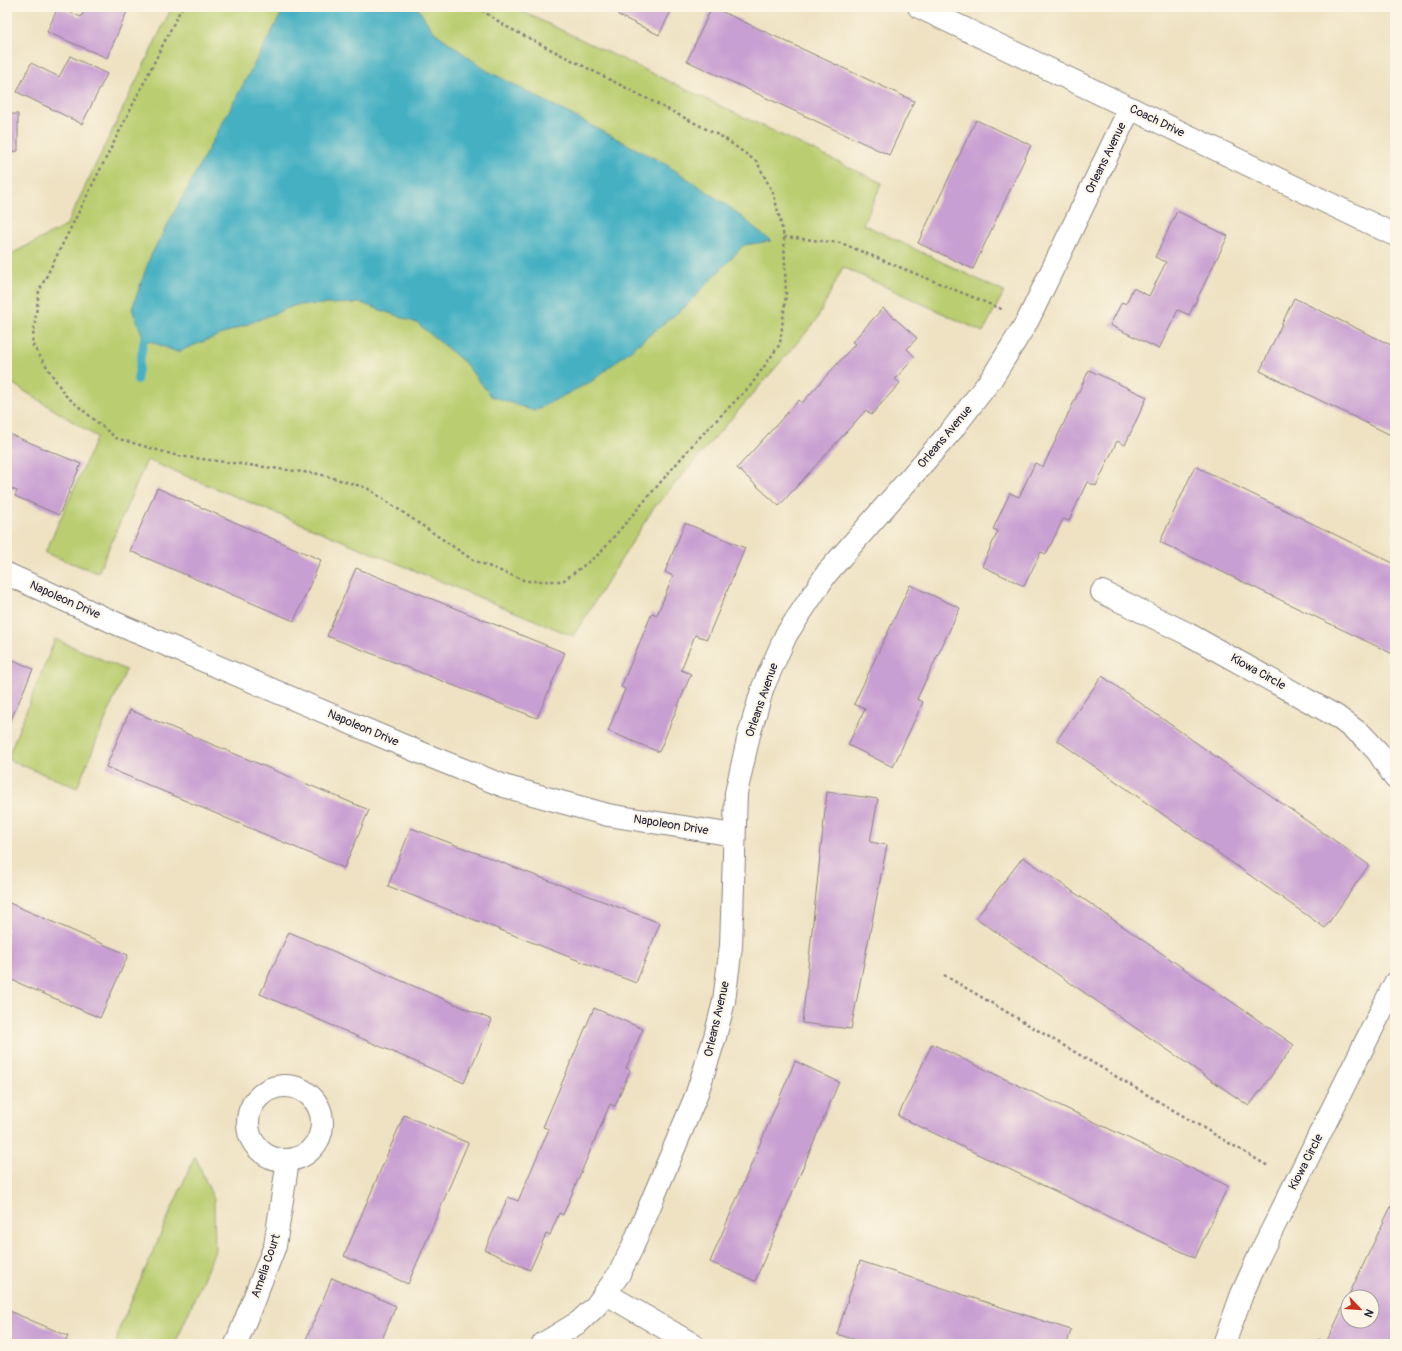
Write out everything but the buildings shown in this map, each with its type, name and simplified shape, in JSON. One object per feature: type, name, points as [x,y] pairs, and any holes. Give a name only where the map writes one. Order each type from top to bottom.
[{"type":"street","name":"Coach Drive","points":[[919,7],[1395,235]]},
{"type":"street","name":"Orleans Avenue","points":[[543,1344],[579,1322],[596,1306],[619,1274],[632,1248],[696,1096],[716,1037],[724,1001],[731,946],[736,793],[749,735],[763,687],[786,635],[827,573],[966,413],[992,378],[1028,320],[1130,108]]},
{"type":"street","name":"Napoleon Drive","points":[[7,574],[137,632],[504,786],[608,815],[734,835]]},
{"type":"street","name":"Kiowa Circle","points":[[1102,592],[1188,634],[1336,716],[1362,736],[1378,752],[1395,778]]},
{"type":"street","name":"Kiowa Circle","points":[[1224,1344],[1242,1294],[1260,1254],[1395,983]]},
{"type":"street","name":"Amelia Court","points":[[236,1344],[267,1271],[275,1246],[288,1160]]},
{"type":"street","points":[[605,1293],[692,1344]]},
{"type":"path","points":[[182,7],[38,291],[32,344],[65,395],[116,438],[178,456],[319,474],[367,488],[473,560],[526,581],[563,581],[599,554],[694,442],[750,384],[780,344],[786,295],[784,237],[774,195],[757,162],[724,138],[507,27],[477,7]]},
{"type":"path","points":[[784,237],[842,243],[1028,320]]},
{"type":"path","points":[[944,975],[1268,1166]]},
{"type":"green space","points":[[172,7],[513,7],[882,183],[863,224],[1004,292],[983,332],[843,267],[816,321],[653,509],[573,636],[147,460],[98,573],[45,553],[97,437],[7,380],[7,256],[66,226]]},
{"type":"green space","points":[[55,639],[126,670],[77,788],[7,759]]},
{"type":"green space","points":[[195,1156],[214,1200],[215,1251],[175,1344],[116,1344],[119,1329]]},
{"type":"water","points":[[285,7],[417,7],[433,31],[486,70],[667,165],[727,205],[771,241],[744,245],[686,306],[592,381],[534,411],[491,396],[464,362],[417,323],[361,303],[296,305],[177,352],[144,339],[132,309],[150,257]]},
{"type":"waterway","points":[[137,380],[144,339]]}]
